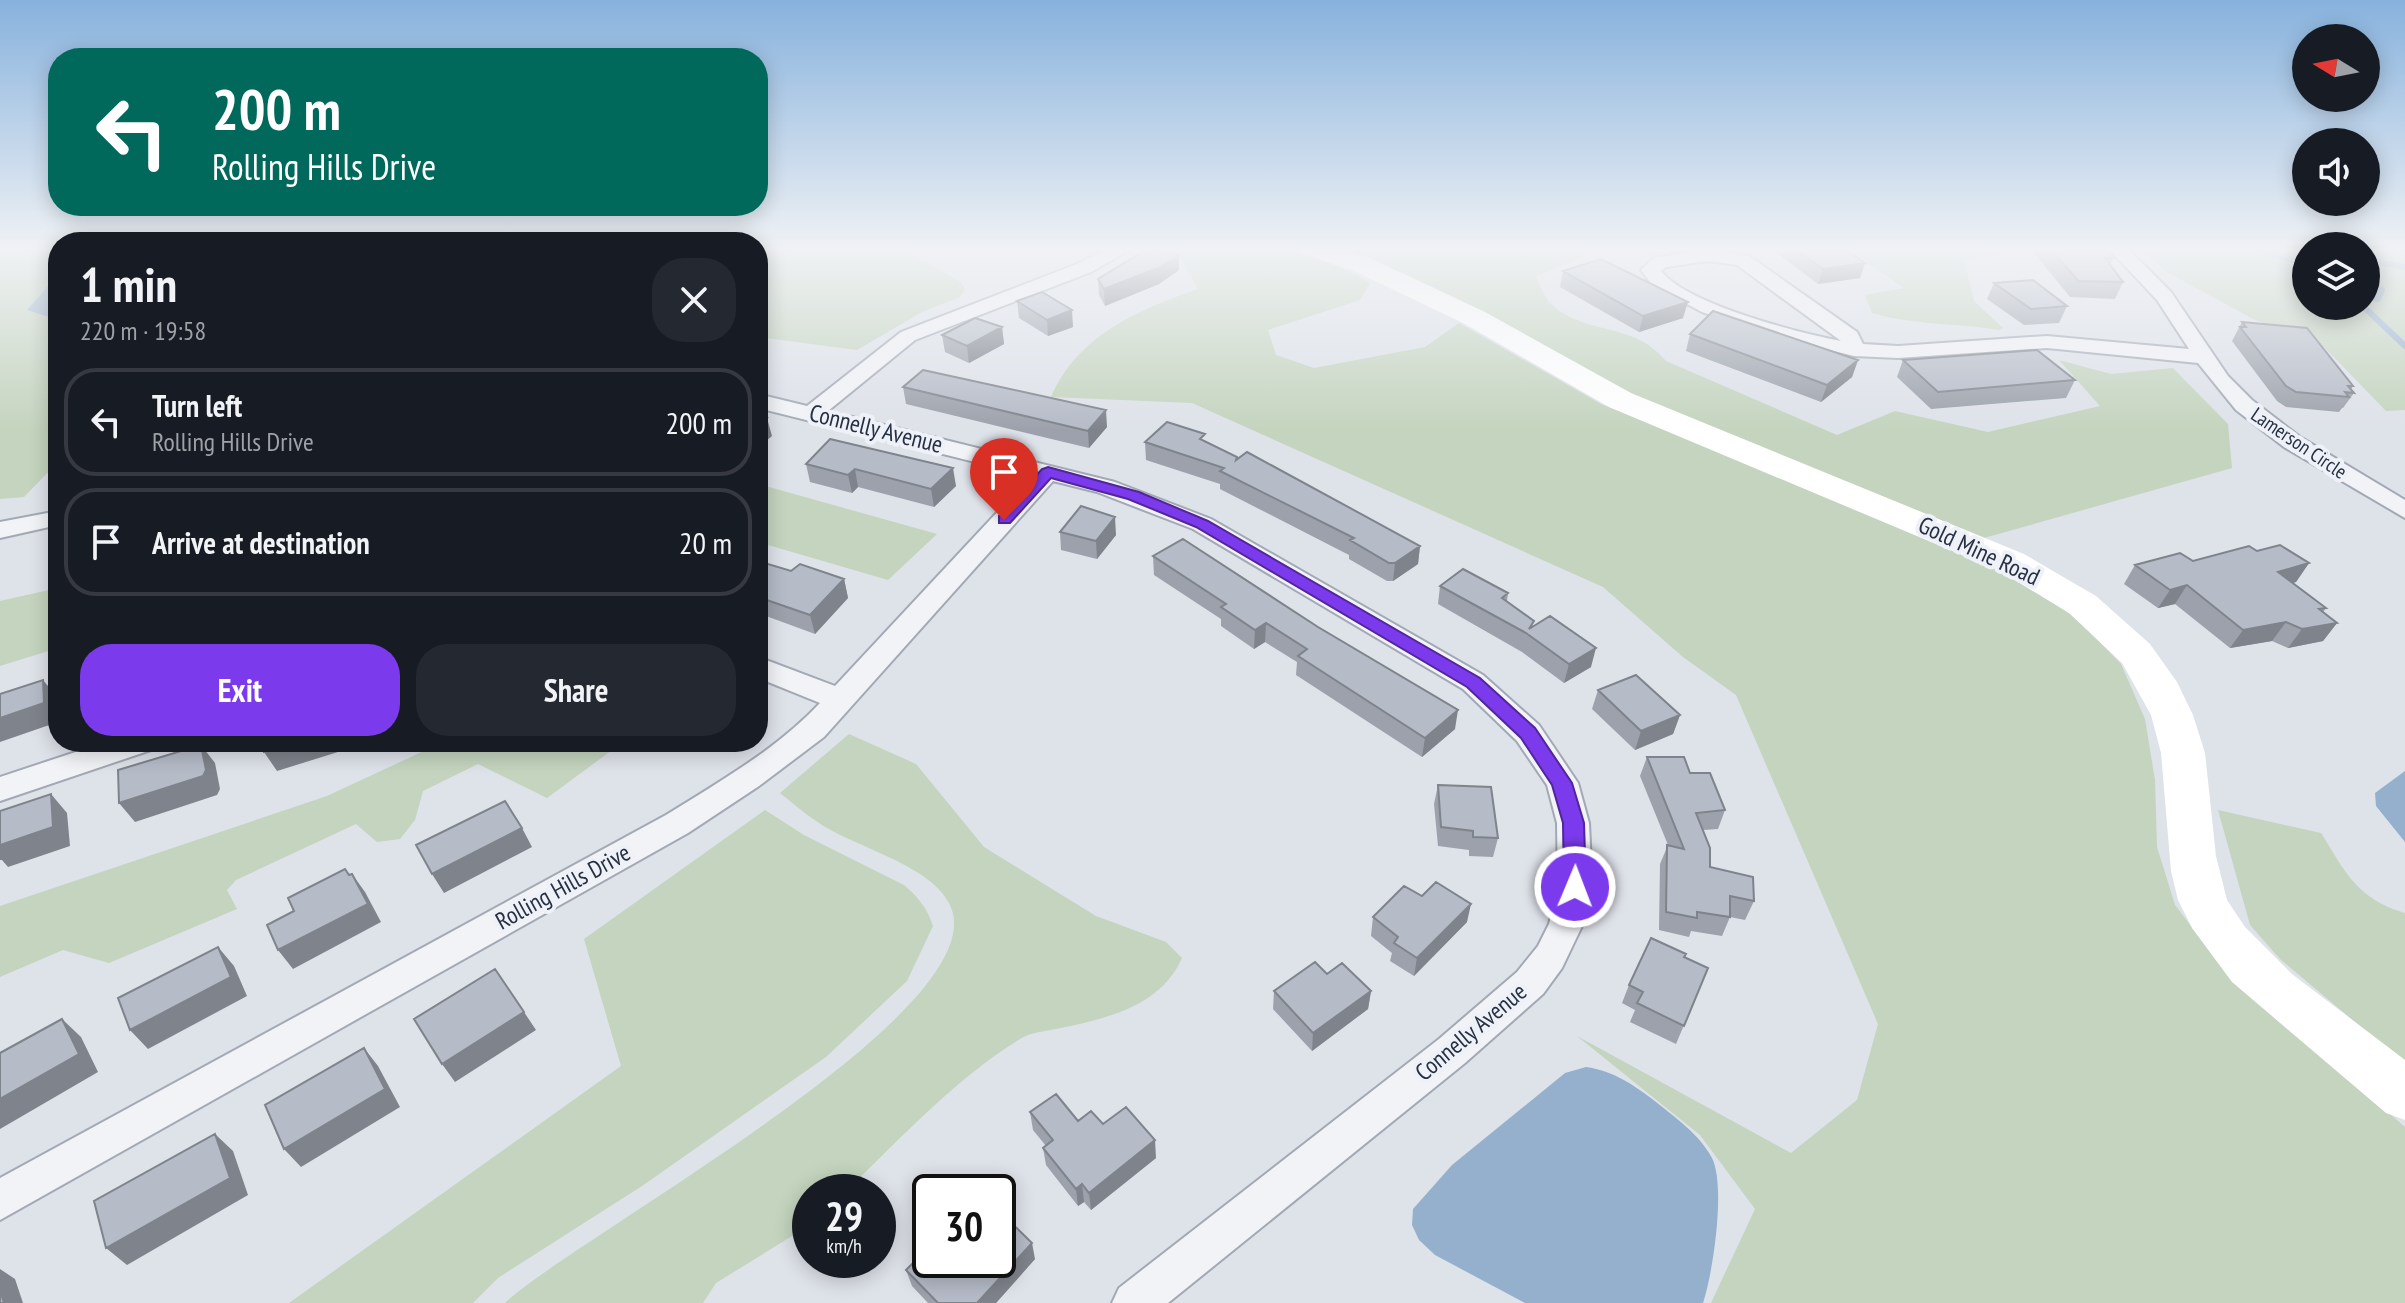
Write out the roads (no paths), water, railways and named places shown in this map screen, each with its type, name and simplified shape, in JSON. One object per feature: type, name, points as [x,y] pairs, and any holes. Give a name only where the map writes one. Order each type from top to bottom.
[{"type":"street","points":[[812,413],[908,336],[978,309]]},
{"type":"street","name":"Gold Mine Road","points":[[1455,309],[1620,400],[2011,562],[2063,592],[2104,622],[2144,662],[2168,699],[2187,775],[2194,874],[2208,913],[2233,948],[2254,969],[2405,1095]]},
{"type":"street","points":[[1713,309],[1809,343],[1854,350],[1898,352],[2054,342],[2203,357]]},
{"type":"street","points":[[1812,309],[1850,336],[1854,350]]},
{"type":"street","name":"Lamerson Circle","points":[[2172,309],[2230,392],[2270,427],[2405,511]]},
{"type":"street","name":"Connelly Avenue","points":[[768,403],[1048,472],[1134,496],[1202,524],[1473,682],[1515,720],[1562,783],[1573,823],[1577,872],[1572,905],[1550,957],[1530,983],[1452,1051],[1134,1303]]},
{"type":"street","name":"Rolling Hills Drive","points":[[0,1200],[677,824],[748,778],[813,729],[1048,472]]},
{"type":"street","points":[[0,530],[48,520]]},
{"type":"street","points":[[768,671],[841,700]]},
{"type":"street","points":[[0,789],[110,752]]},
{"type":"water","points":[[48,309],[48,317],[27,310]]},
{"type":"water","points":[[2405,771],[2405,842],[2376,806],[2375,793]]},
{"type":"water","points":[[1586,1067],[1615,1075],[1640,1090],[1687,1127],[1712,1158],[1716,1171],[1718,1208],[1711,1272],[1703,1303],[1525,1303],[1435,1255],[1419,1240],[1412,1225],[1413,1209],[1452,1165],[1565,1073]]},
{"type":"waterway","points":[[2378,320],[2405,346]]}]
